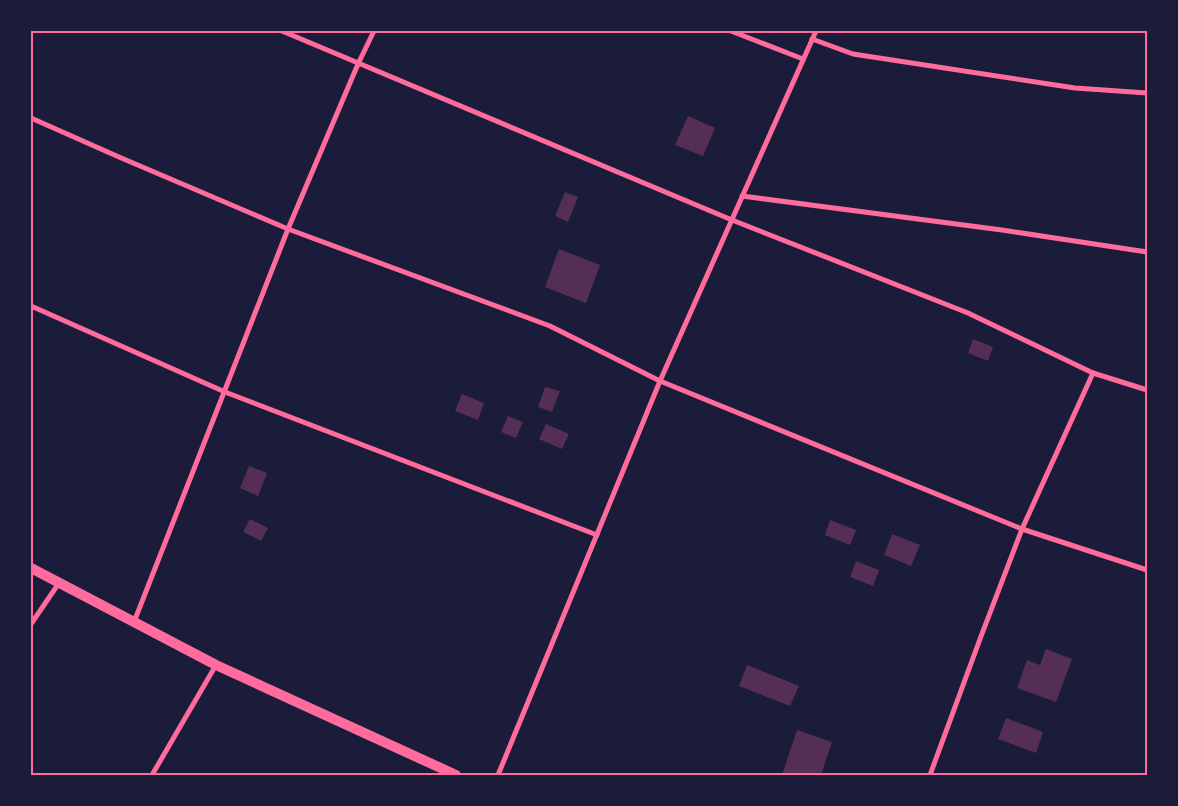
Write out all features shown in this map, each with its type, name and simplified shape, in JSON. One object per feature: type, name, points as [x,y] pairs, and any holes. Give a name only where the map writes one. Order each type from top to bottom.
[{"type":"main road","points":[[31,568],[216,665],[456,775]]},
{"type":"street","points":[[282,31],[732,220],[968,313],[1093,373],[1147,390]]},
{"type":"street","points":[[134,622],[288,229],[358,64],[374,31]]},
{"type":"street","points":[[731,31],[803,59]]},
{"type":"street","points":[[498,775],[660,381],[816,31]]},
{"type":"street","points":[[812,39],[853,54],[1075,88],[1147,93]]},
{"type":"street","points":[[31,118],[288,229],[550,326],[660,381],[1022,529],[1147,570]]},
{"type":"street","points":[[742,196],[1002,230],[1147,252]]},
{"type":"street","points":[[31,306],[225,392],[597,535]]},
{"type":"street","points":[[930,775],[1022,529],[1093,373]]},
{"type":"street","points":[[31,624],[60,582]]},
{"type":"street","points":[[152,775],[216,665]]},
{"type":"building","points":[[688,116],[715,128],[703,156],[675,145]]},
{"type":"building","points":[[565,192],[578,197],[568,222],[555,216]]},
{"type":"building","points":[[559,249],[600,265],[586,303],[545,287]]},
{"type":"building","points":[[973,339],[993,347],[988,361],[968,353]]},
{"type":"building","points":[[545,387],[560,391],[552,412],[538,407]]},
{"type":"building","points":[[462,394],[484,403],[478,420],[455,411]]},
{"type":"building","points":[[508,416],[523,422],[516,438],[501,432]]},
{"type":"building","points":[[546,424],[569,434],[562,449],[539,439]]},
{"type":"building","points":[[249,466],[267,473],[258,496],[240,488]]},
{"type":"building","points":[[250,519],[268,528],[261,541],[243,532]]},
{"type":"building","points":[[830,520],[856,530],[850,545],[825,535]]},
{"type":"building","points":[[892,534],[920,545],[911,566],[884,555]]},
{"type":"building","points":[[856,561],[879,570],[873,586],[850,577]]},
{"type":"building","points":[[1046,649],[1072,659],[1056,702],[1017,688],[1027,660],[1040,665]]},
{"type":"building","points":[[747,665],[799,686],[790,706],[739,686]]},
{"type":"building","points":[[1006,718],[1043,732],[1036,753],[998,739]]},
{"type":"building","points":[[797,730],[832,742],[821,775],[782,775]]}]
